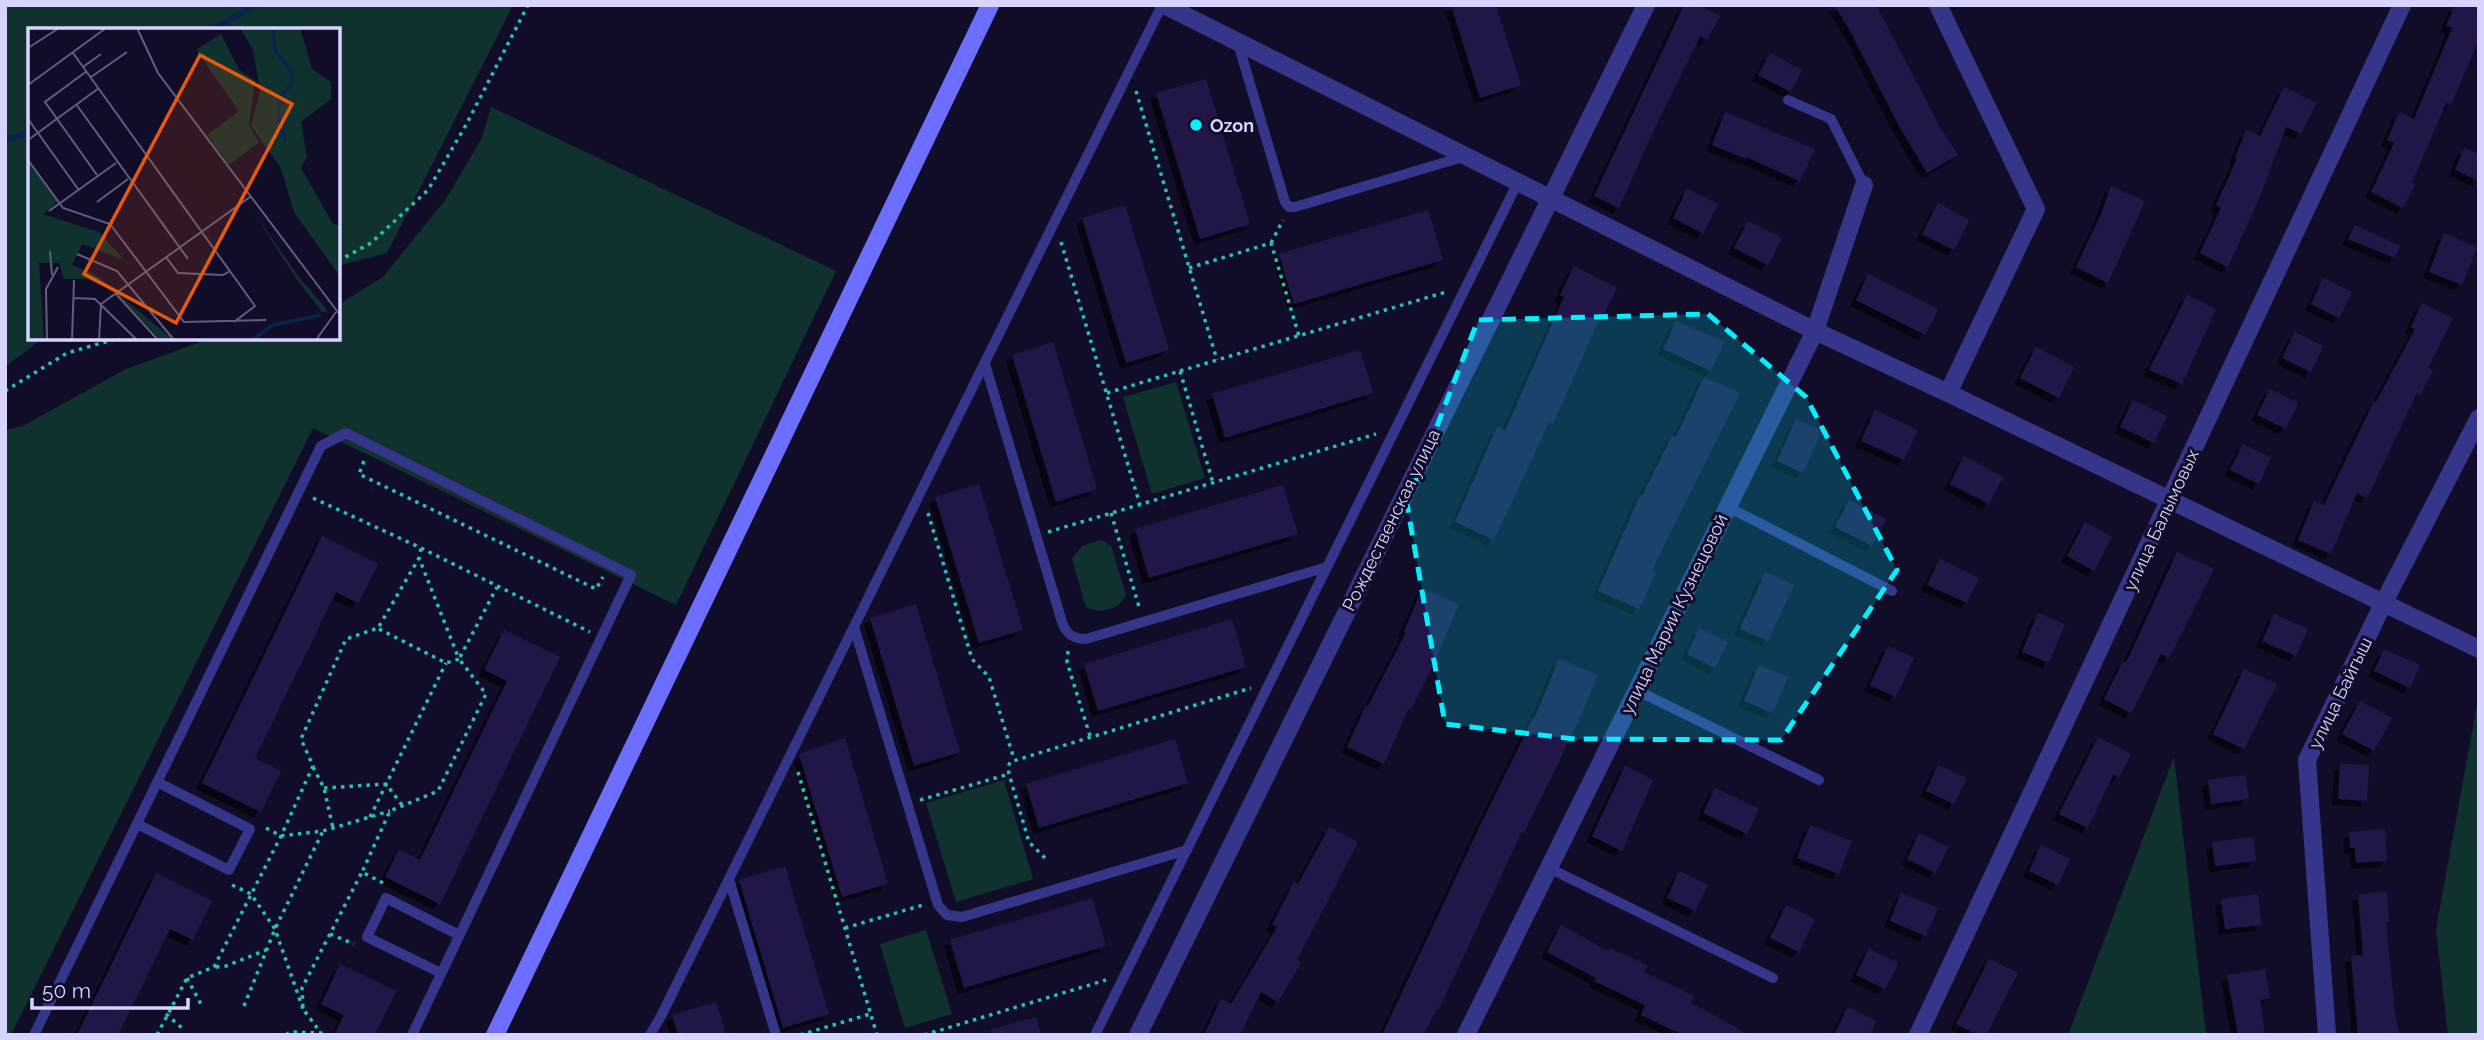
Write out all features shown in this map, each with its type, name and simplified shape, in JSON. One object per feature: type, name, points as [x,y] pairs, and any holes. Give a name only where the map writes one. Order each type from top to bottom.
[{"type":"street","points":[[495,1035],[990,5]]},
{"type":"street","points":[[1163,5],[1815,331],[2479,649]]},
{"type":"street","name":"Рождественская улица","points":[[1138,1035],[1646,5]]},
{"type":"street","points":[[1938,5],[2036,209],[1948,393]]},
{"type":"street","name":"улица Балымовых","points":[[1918,1035],[2402,5]]},
{"type":"street","name":"улица Марии Кузнецовой","points":[[1466,1035],[1815,331],[1864,185]]},
{"type":"street","name":"улица Байгыш","points":[[2327,1035],[2307,761],[2384,602],[2479,418]]},
{"type":"lane","points":[[650,1035],[1163,5]]},
{"type":"lane","points":[[1238,42],[1289,207],[1466,156]]},
{"type":"lane","points":[[1788,100],[1831,119],[1864,185]]},
{"type":"lane","points":[[1095,1035],[1518,182]]},
{"type":"lane","points":[[985,364],[1062,622],[1073,636],[1086,639],[1327,567]]},
{"type":"lane","points":[[34,1035],[321,446],[345,433],[631,575],[412,1035]]},
{"type":"lane","points":[[1728,507],[1892,592]]},
{"type":"lane","points":[[854,627],[941,911],[947,915],[962,917],[1187,850]]},
{"type":"lane","points":[[1636,690],[1819,780]]},
{"type":"lane","points":[[137,824],[229,870],[250,829],[157,782]]},
{"type":"lane","points":[[1549,867],[1773,978]]},
{"type":"lane","points":[[729,879],[776,1035]]},
{"type":"lane","points":[[441,973],[367,937],[386,898],[459,935]]},
{"type":"path","points":[[340,260],[370,243],[428,190],[466,125],[528,5]]},
{"type":"path","points":[[1130,71],[1217,360]]},
{"type":"path","points":[[1289,207],[1271,243],[1299,336]]},
{"type":"path","points":[[1055,221],[1140,505]]},
{"type":"path","points":[[1189,268],[1271,243]]},
{"type":"path","points":[[1107,393],[1467,286]]},
{"type":"path","points":[[5,391],[67,353],[112,340]]},
{"type":"path","points":[[1180,371],[1213,483]]},
{"type":"path","points":[[1036,536],[1396,428]]},
{"type":"path","points":[[355,456],[365,461],[359,474],[596,589],[604,576],[613,583]]},
{"type":"path","points":[[921,491],[972,659],[990,680],[1014,759]]},
{"type":"path","points":[[299,492],[421,548],[593,633],[598,624]]},
{"type":"path","points":[[1111,513],[1143,622]]},
{"type":"path","points":[[333,828],[324,788],[301,739],[346,639],[378,628],[419,558],[421,548]]},
{"type":"path","points":[[259,824],[281,836],[323,831],[390,811],[438,791],[486,694],[460,659],[419,558]]},
{"type":"path","points":[[378,628],[446,663],[460,659],[497,587]]},
{"type":"path","points":[[1073,636],[1068,649],[1068,662],[1090,736]]},
{"type":"path","points":[[370,817],[446,663]]},
{"type":"path","points":[[1045,858],[1029,842],[1009,774],[1009,764],[1014,759],[1270,683]]},
{"type":"path","points":[[792,752],[877,1035]]},
{"type":"path","points":[[215,967],[313,766]]},
{"type":"path","points":[[907,804],[1009,774]]},
{"type":"path","points":[[386,784],[402,806]]},
{"type":"path","points":[[324,788],[386,784]]},
{"type":"path","points":[[303,1009],[302,988],[390,811]]},
{"type":"path","points":[[244,1006],[275,929],[323,831]]},
{"type":"path","points":[[362,872],[386,884]]},
{"type":"path","points":[[229,883],[251,894],[275,929],[303,1009],[320,1034]]},
{"type":"path","points":[[845,928],[936,901]]},
{"type":"path","points":[[330,934],[365,950]]},
{"type":"path","points":[[157,1035],[187,978],[267,950]]},
{"type":"path","points":[[924,1035],[1125,975]]},
{"type":"path","points":[[187,978],[203,1009]]},
{"type":"path","points":[[166,1014],[182,1028]]},
{"type":"path","points":[[800,1035],[870,1014]]},
{"type":"path","points":[[286,1035],[290,1032],[320,1034]]},
{"type":"highlighted area","points":[[1708,314],[1806,397],[1897,570],[1781,740],[1575,739],[1445,724],[1407,504],[1478,320]]},
{"type":"green space","points":[[5,5],[513,5],[387,253],[340,265],[340,28],[28,28],[28,340],[46,340],[38,342],[5,367]]},
{"type":"green space","points":[[491,107],[836,271],[676,605],[313,428],[11,1035],[5,1035],[5,430],[23,426],[126,369],[206,340],[340,340],[340,304],[383,277],[446,199],[482,138]]},
{"type":"green space","points":[[1176,382],[1205,478],[1152,494],[1123,397]]},
{"type":"green space","points":[[1100,540],[1111,545],[1126,595],[1114,607],[1097,610],[1086,607],[1072,559],[1082,546]]},
{"type":"green space","points":[[2479,694],[2479,1035],[2448,1035],[2436,929]]},
{"type":"green space","points":[[2174,757],[2206,1035],[2068,1035]]},
{"type":"green space","points":[[1004,780],[1033,879],[956,902],[926,803]]},
{"type":"green space","points":[[926,930],[952,1014],[905,1028],[880,944]]},
{"type":"building","points":[[1451,5],[1496,5],[1521,85],[1480,98]]},
{"type":"building","points":[[1684,5],[1698,5],[1720,16],[1707,40],[1700,36],[1619,208],[1594,196]]},
{"type":"building","points":[[1834,5],[1876,5],[1940,127],[1958,155],[1927,173]]},
{"type":"building","points":[[2455,5],[2479,5],[2479,39],[2451,105],[2446,103],[2403,208],[2371,192],[2394,143],[2387,140],[2399,112],[2414,119],[2452,28],[2446,26]]},
{"type":"building","points":[[1770,53],[1802,70],[1791,92],[1758,75]]},
{"type":"building","points":[[1206,79],[1250,224],[1200,239],[1156,93]]},
{"type":"building","points":[[2284,87],[2316,103],[2301,134],[2286,127],[2261,194],[2228,267],[2200,253],[2221,208],[2216,205],[2237,159],[2235,158],[2246,130],[2260,136]]},
{"type":"building","points":[[1725,112],[1815,149],[1800,181],[1712,145]]},
{"type":"building","points":[[2464,148],[2479,154],[2479,181],[2455,170]]},
{"type":"building","points":[[2111,186],[2145,201],[2108,283],[2076,267]]},
{"type":"building","points":[[1687,189],[1718,204],[1703,233],[1673,218]]},
{"type":"building","points":[[1938,203],[1969,220],[1954,250],[1922,234]]},
{"type":"building","points":[[1125,205],[1169,350],[1126,363],[1082,218]]},
{"type":"building","points":[[1428,210],[1443,260],[1294,304],[1279,254]]},
{"type":"building","points":[[1748,221],[1782,238],[1768,265],[1734,248]]},
{"type":"building","points":[[2355,225],[2400,246],[2395,258],[2348,239]]},
{"type":"building","points":[[2444,233],[2477,247],[2462,285],[2429,272]]},
{"type":"building","points":[[1574,266],[1617,288],[1603,316],[1601,315],[1553,424],[1549,423],[1494,540],[1455,522],[1497,427],[1505,431],[1564,297],[1560,295]]},
{"type":"building","points":[[1868,274],[1938,309],[1925,335],[1856,300]]},
{"type":"building","points":[[2323,278],[2352,292],[2339,318],[2311,304]]},
{"type":"building","points":[[2187,295],[2216,309],[2182,384],[2149,370]]},
{"type":"building","points":[[2422,303],[2453,319],[2428,368],[2433,371],[2420,395],[2417,393],[2367,498],[2357,493],[2331,554],[2298,540],[2314,501],[2324,505],[2374,401],[2376,402],[2415,329],[2411,327]]},
{"type":"building","points":[[1676,321],[1724,342],[1711,371],[1663,349]]},
{"type":"building","points":[[2295,332],[2323,346],[2311,372],[2282,358]]},
{"type":"building","points":[[1053,342],[1097,489],[1056,502],[1012,355]]},
{"type":"building","points":[[2036,347],[2074,367],[2059,398],[2020,378]]},
{"type":"building","points":[[1360,350],[1373,393],[1225,438],[1212,394]]},
{"type":"building","points":[[1704,377],[1740,393],[1652,570],[1656,572],[1639,609],[1598,591],[1640,495],[1642,496],[1672,436],[1676,437]]},
{"type":"building","points":[[2270,389],[2298,403],[2286,429],[2257,415]]},
{"type":"building","points":[[2133,400],[2167,416],[2154,443],[2120,427]]},
{"type":"building","points":[[1875,410],[1918,430],[1904,460],[1861,441]]},
{"type":"building","points":[[1796,419],[1822,431],[1803,473],[1777,461]]},
{"type":"building","points":[[2243,444],[2271,458],[2259,484],[2230,470]]},
{"type":"building","points":[[1964,456],[2003,477],[1989,504],[1950,484]]},
{"type":"building","points":[[979,484],[1023,630],[979,643],[935,497]]},
{"type":"building","points":[[1283,485],[1298,534],[1149,578],[1135,529]]},
{"type":"building","points":[[1849,500],[1886,519],[1872,546],[1835,527]]},
{"type":"building","points":[[2085,522],[2112,537],[2094,571],[2067,556]]},
{"type":"building","points":[[322,536],[378,564],[358,603],[336,592],[255,758],[281,771],[261,812],[202,783]]},
{"type":"building","points":[[2177,552],[2214,569],[2169,658],[2161,654],[2131,713],[2104,699],[2123,661],[2126,663]]},
{"type":"building","points":[[1940,559],[1979,578],[1967,603],[1927,585]]},
{"type":"building","points":[[1765,572],[1794,585],[1768,641],[1740,629]]},
{"type":"building","points":[[1422,589],[1459,604],[1434,663],[1411,709],[1409,708],[1384,764],[1347,747],[1366,705],[1368,706],[1406,632],[1404,631]]},
{"type":"building","points":[[916,604],[960,752],[914,766],[870,618]]},
{"type":"building","points":[[2038,613],[2065,624],[2049,663],[2022,652]]},
{"type":"building","points":[[2274,614],[2308,629],[2296,656],[2262,641]]},
{"type":"building","points":[[1232,619],[1246,667],[1098,711],[1084,664]]},
{"type":"building","points":[[1699,628],[1728,642],[1715,668],[1687,654]]},
{"type":"building","points":[[504,630],[560,657],[440,904],[385,877],[399,850],[420,860],[507,681],[484,670]]},
{"type":"building","points":[[1888,646],[1914,658],[1896,697],[1870,685]]},
{"type":"building","points":[[2384,649],[2420,665],[2410,688],[2374,671]]},
{"type":"building","points":[[1559,659],[1598,675],[1579,720],[1524,833],[1522,831],[1439,1009],[1423,1035],[1382,1035],[1477,832],[1535,717]]},
{"type":"building","points":[[1759,665],[1788,677],[1773,713],[1744,701]]},
{"type":"building","points":[[2244,669],[2277,684],[2244,749],[2213,734]]},
{"type":"building","points":[[2360,701],[2392,718],[2374,751],[2342,734]]},
{"type":"building","points":[[2098,737],[2131,754],[2119,777],[2113,775],[2088,828],[2059,814]]},
{"type":"building","points":[[845,738],[888,884],[842,897],[799,754]]},
{"type":"building","points":[[1175,739],[1188,783],[1039,828],[1026,784]]},
{"type":"building","points":[[2340,764],[2369,765],[2367,801],[2338,799]]},
{"type":"building","points":[[1938,765],[1967,778],[1954,804],[1926,791]]},
{"type":"building","points":[[1625,766],[1653,780],[1622,851],[1592,836]]},
{"type":"building","points":[[2245,775],[2249,799],[2211,804],[2208,780]]},
{"type":"building","points":[[1715,788],[1759,809],[1747,834],[1703,813]]},
{"type":"building","points":[[1810,825],[1852,841],[1839,874],[1797,858]]},
{"type":"building","points":[[1329,827],[1358,842],[1297,960],[1301,963],[1278,1002],[1261,992],[1240,1035],[1204,1035],[1221,999],[1231,1004],[1277,927],[1272,925],[1294,882],[1298,884]]},
{"type":"building","points":[[2385,829],[2387,861],[2356,863],[2355,848],[2350,848],[2349,832]]},
{"type":"building","points":[[1919,833],[1948,847],[1936,873],[1907,859]]},
{"type":"building","points":[[2253,837],[2256,861],[2215,866],[2212,842]]},
{"type":"building","points":[[2041,845],[2070,859],[2058,885],[2029,871]]},
{"type":"building","points":[[785,866],[829,1014],[783,1028],[739,880]]},
{"type":"building","points":[[1679,871],[1708,885],[1695,911],[1667,898]]},
{"type":"building","points":[[156,873],[212,901],[193,940],[170,929],[118,1035],[77,1035]]},
{"type":"building","points":[[2387,892],[2389,922],[2386,922],[2399,1035],[2358,1035],[2351,956],[2363,955],[2358,894]]},
{"type":"building","points":[[1901,893],[1938,908],[1926,936],[1890,921]]},
{"type":"building","points":[[2258,894],[2262,925],[2225,929],[2221,899]]},
{"type":"building","points":[[1092,898],[1106,946],[964,988],[950,940]]},
{"type":"building","points":[[1786,905],[1815,919],[1799,952],[1770,938]]},
{"type":"building","points":[[1561,925],[1608,951],[1609,948],[1647,965],[1644,972],[1694,996],[1691,1003],[1750,1035],[1683,1035],[1641,1015],[1645,1005],[1594,981],[1596,978],[1547,952]]},
{"type":"building","points":[[1869,949],[1898,963],[1885,989],[1856,975]]},
{"type":"building","points":[[1989,959],[2018,973],[1986,1035],[1978,1035],[1956,1024]]},
{"type":"building","points":[[340,964],[396,991],[375,1035],[334,1035],[344,1015],[321,1004]]},
{"type":"building","points":[[2265,969],[2270,998],[2260,1000],[2265,1035],[2238,1035],[2227,975]]},
{"type":"building","points":[[716,1002],[726,1035],[678,1035],[672,1015]]},
{"type":"building","points":[[1848,1007],[1876,1021],[1870,1035],[1834,1035]]},
{"type":"building","points":[[1036,1017],[1041,1035],[991,1035],[990,1030]]},
{"type":"waterway","points":[[215,28],[252,5]]},
{"type":"waterway","points":[[5,139],[28,132]]},
{"type":"place","name":"Ozon","points":[[1196,125]]}]
